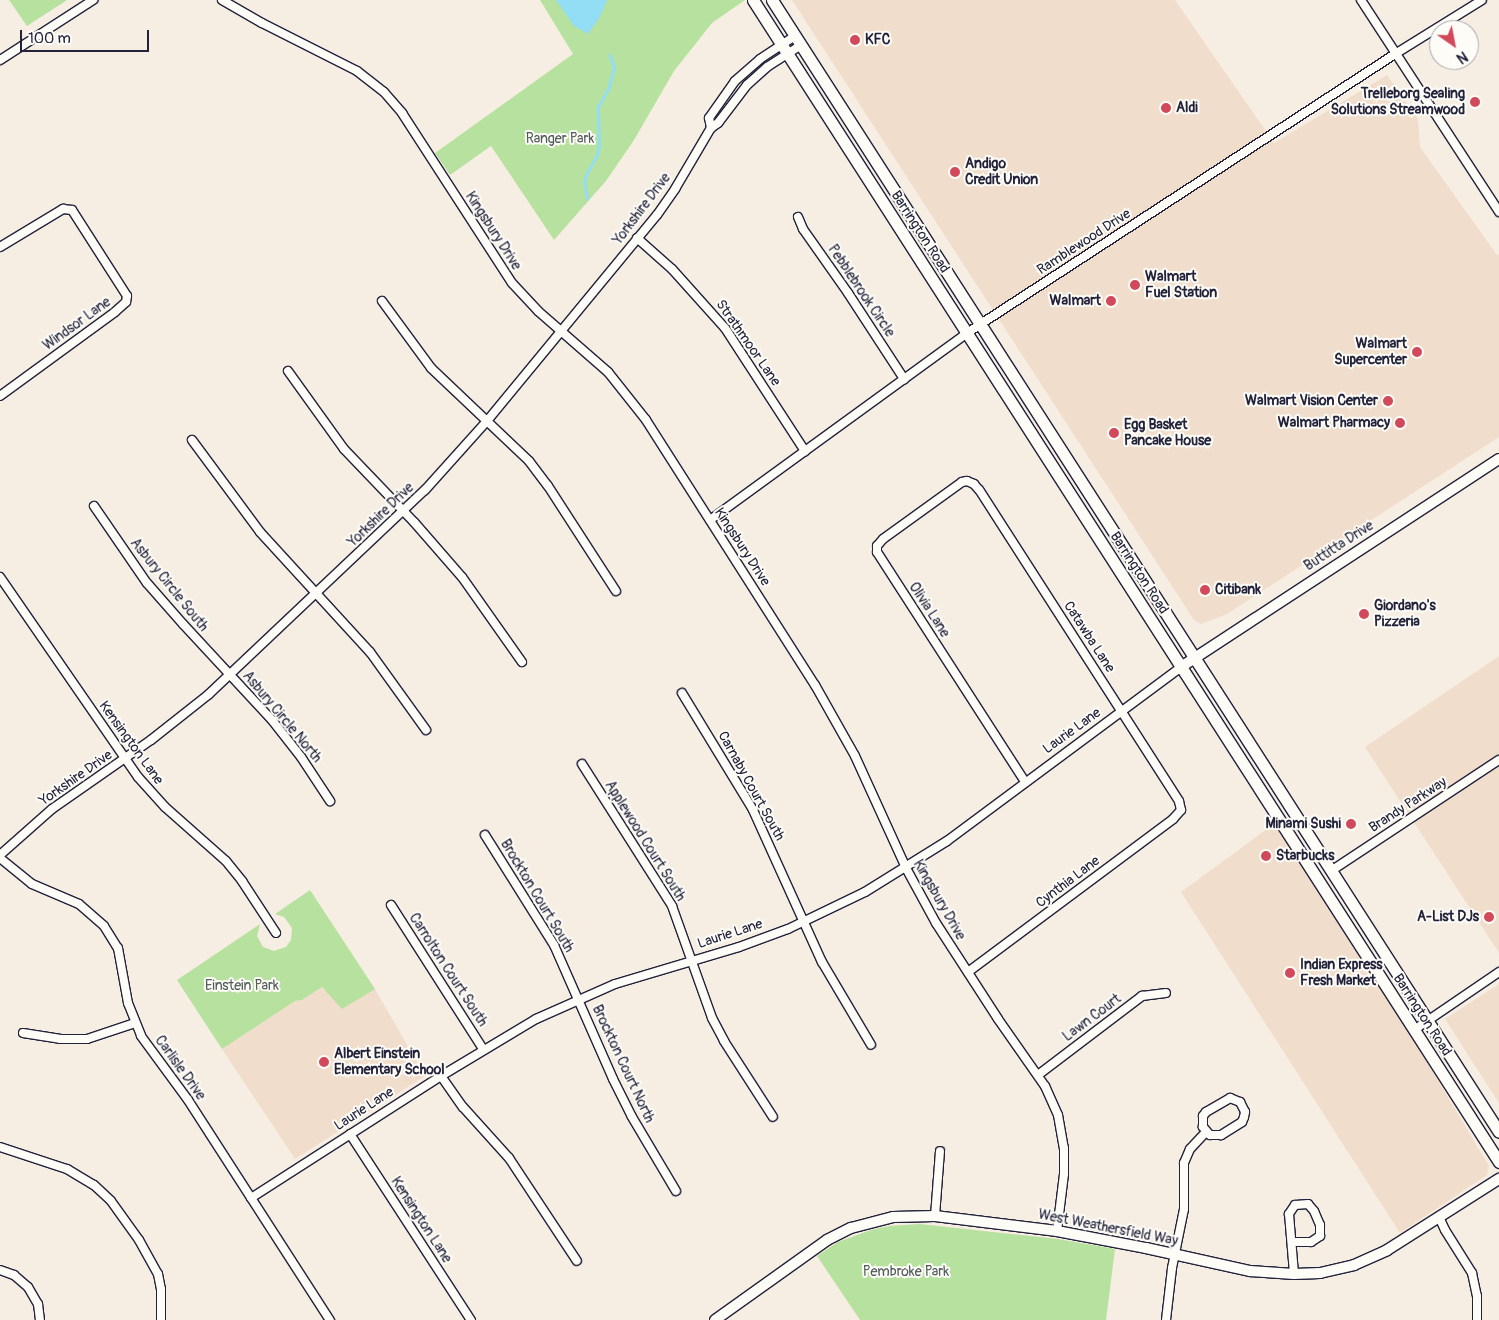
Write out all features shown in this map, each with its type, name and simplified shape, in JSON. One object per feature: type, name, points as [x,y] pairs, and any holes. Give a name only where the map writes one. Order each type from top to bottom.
[{"type":"main road","name":"Barrington Road","points":[[753,0],[1499,1162]]},
{"type":"main road","name":"Barrington Road","points":[[772,0],[1331,871],[1429,1020],[1499,1132]]},
{"type":"street","points":[[0,60],[93,0]]},
{"type":"street","name":"Kingsbury Drive","points":[[222,0],[262,23],[348,66],[384,92],[405,118],[504,273],[528,301],[594,358],[630,397],[832,713],[865,778],[906,868],[929,910],[968,972],[1038,1074],[1056,1110],[1064,1148],[1064,1174],[1057,1231]]},
{"type":"street","points":[[1361,0],[1499,212]]},
{"type":"street","name":"Ramblewood Drive","points":[[710,520],[967,332],[1395,54],[1482,0]]},
{"type":"street","name":"Yorkshire Drive","points":[[711,128],[709,118],[736,81],[760,59],[785,49],[798,41]]},
{"type":"street","name":"Yorkshire Drive","points":[[0,857],[52,809],[179,719],[231,675],[442,473],[562,331],[671,196],[711,128],[718,123],[756,75],[785,49]]},
{"type":"street","name":"Windsor Lane","points":[[0,247],[63,209],[69,209],[76,214],[127,296],[126,302],[0,396]]},
{"type":"street","name":"Pebblebrook Circle","points":[[798,217],[803,229],[848,293],[904,379]]},
{"type":"street","name":"Strathmoor Lane","points":[[637,238],[672,269],[725,328],[805,451]]},
{"type":"street","points":[[382,301],[430,368],[515,446],[538,473],[616,591]]},
{"type":"street","points":[[288,371],[344,449],[404,511],[462,576],[522,662]]},
{"type":"street","points":[[192,440],[253,524],[381,666],[426,730]]},
{"type":"street","name":"Buttitta Drive","points":[[1195,657],[1499,459]]},
{"type":"street","name":"Catawba Lane","points":[[970,481],[979,490],[1122,711],[1179,801],[1181,810]]},
{"type":"street","name":"Olivia Lane","points":[[970,481],[962,482],[883,539],[877,546],[877,552],[1025,782]]},
{"type":"street","name":"Asbury Circle South","points":[[94,506],[147,583],[231,675]]},
{"type":"street","name":"Kensington Lane","points":[[0,577],[125,759],[156,797],[226,861],[242,881],[276,933]]},
{"type":"street","name":"Laurie Lane","points":[[251,1198],[483,1049],[536,1019],[615,984],[739,947],[803,922],[858,896],[906,868],[1195,657]]},
{"type":"street","name":"Asbury Circle North","points":[[231,675],[287,739],[330,801]]},
{"type":"street","name":"Carnaby Court South","points":[[682,694],[753,810],[803,922],[833,982],[871,1045]]},
{"type":"street","name":"Brandy Parkway","points":[[1331,871],[1499,760]]},
{"type":"street","name":"Applewood Court South","points":[[582,764],[669,901],[682,930],[707,1004],[718,1029],[773,1116]]},
{"type":"street","name":"Cynthia Lane","points":[[968,972],[1173,819],[1181,810]]},
{"type":"street","name":"Brockton Court South","points":[[485,835],[548,933],[579,999]]},
{"type":"street","name":"Carlisle Drive","points":[[0,857],[32,884],[79,904],[104,926],[118,948],[128,1003],[135,1023],[148,1046],[188,1100],[330,1320]]},
{"type":"street","name":"Carrolton Court South","points":[[391,905],[483,1049]]},
{"type":"street","points":[[1414,1030],[1499,972]]},
{"type":"street","name":"Lawn Court","points":[[1038,1074],[1142,996],[1166,993]]},
{"type":"street","name":"Brockton Court North","points":[[579,999],[612,1079],[676,1191]]},
{"type":"street","points":[[23,1033],[60,1039],[87,1038],[135,1023]]},
{"type":"street","points":[[441,1076],[463,1107],[509,1158],[577,1261]]},
{"type":"street","points":[[1230,1098],[1240,1102],[1245,1112],[1242,1122],[1221,1135],[1216,1136],[1206,1132],[1202,1122],[1206,1112],[1230,1098]]},
{"type":"street","points":[[1166,1320],[1175,1255],[1184,1209],[1184,1163],[1190,1149],[1206,1132]]},
{"type":"street","name":"Kensington Lane","points":[[350,1134],[471,1320]]},
{"type":"street","points":[[0,1147],[68,1169],[94,1185],[111,1201],[143,1247],[158,1274],[161,1289],[161,1320]]},
{"type":"street","points":[[935,1216],[940,1151]]},
{"type":"street","name":"West Weathersfield Way","points":[[715,1320],[808,1252],[839,1234],[864,1224],[893,1218],[935,1216],[1057,1231],[1250,1271],[1294,1274],[1320,1273],[1354,1265],[1387,1250],[1499,1179]]},
{"type":"street","points":[[1292,1242],[1311,1242],[1320,1236],[1320,1224],[1314,1211],[1308,1204],[1300,1203],[1290,1211],[1294,1274]]},
{"type":"street","points":[[1439,1217],[1444,1230],[1472,1273],[1477,1296],[1477,1320]]},
{"type":"street","points":[[0,1270],[14,1275],[28,1287],[38,1304],[40,1320]]},
{"type":"shaded area","points":[[792,0],[1175,0],[1274,143],[1387,75],[1418,119],[1420,147],[1497,255],[1499,254],[1499,437],[1227,614],[1201,624],[1194,620]]},
{"type":"shaded area","points":[[1499,656],[1499,953],[1365,747]]},
{"type":"shaded area","points":[[1275,823],[1406,1027],[1489,1166],[1487,1175],[1400,1233],[1181,892]]},
{"type":"shaded area","points":[[1499,984],[1499,1103],[1445,1019]]},
{"type":"shaded area","name":"Albert Einstein Elementary School","points":[[322,987],[342,1008],[375,989],[425,1076],[295,1159],[222,1049],[295,1001],[302,1000]]},
{"type":"green space","points":[[9,0],[67,0],[27,26]]},
{"type":"green space","name":"Ranger Park","points":[[540,0],[745,0],[712,23],[674,71],[634,140],[606,181],[554,240],[491,146],[450,175],[435,153],[573,54]]},
{"type":"green space","name":"Einstein Park","points":[[310,890],[375,989],[342,1009],[322,987],[302,1000],[295,1001],[222,1049],[177,980],[260,924],[257,936],[263,947],[274,951],[286,947],[291,940],[292,928],[284,917],[275,914]]},
{"type":"green space","name":"Pembroke Park","points":[[920,1224],[1058,1239],[1115,1249],[1106,1320],[860,1320],[817,1256],[838,1242],[871,1230],[889,1226]]},
{"type":"water","points":[[556,0],[607,0],[600,17],[588,34],[574,26]]},
{"type":"waterway","points":[[587,199],[584,182],[597,155],[599,145],[598,107],[608,89],[614,68],[610,56]]},
{"type":"place","name":"KFC","points":[[855,40]]},
{"type":"place","name":"Trelleborg Sealing Solutions Streamwood","points":[[1475,102]]},
{"type":"place","name":"Aldi","points":[[1166,108]]},
{"type":"place","name":"Andigo Credit Union","points":[[955,172]]},
{"type":"place","name":"Walmart Fuel Station","points":[[1135,285]]},
{"type":"place","name":"Walmart","points":[[1111,301]]},
{"type":"place","name":"Walmart Supercenter","points":[[1417,352]]},
{"type":"place","name":"Walmart Vision Center","points":[[1388,401]]},
{"type":"place","name":"Walmart Pharmacy","points":[[1400,423]]},
{"type":"place","name":"Egg Basket Pancake House","points":[[1114,433]]},
{"type":"place","name":"Citibank","points":[[1205,590]]},
{"type":"place","name":"Giordano's Pizzeria","points":[[1364,614]]},
{"type":"place","name":"Minami Sushi","points":[[1351,824]]},
{"type":"place","name":"Starbucks","points":[[1266,856]]},
{"type":"place","name":"A-List DJs","points":[[1489,917]]},
{"type":"place","name":"Indian Express Fresh Market","points":[[1290,973]]},
{"type":"place","name":"Albert Einstein Elementary School","points":[[324,1062]]}]
